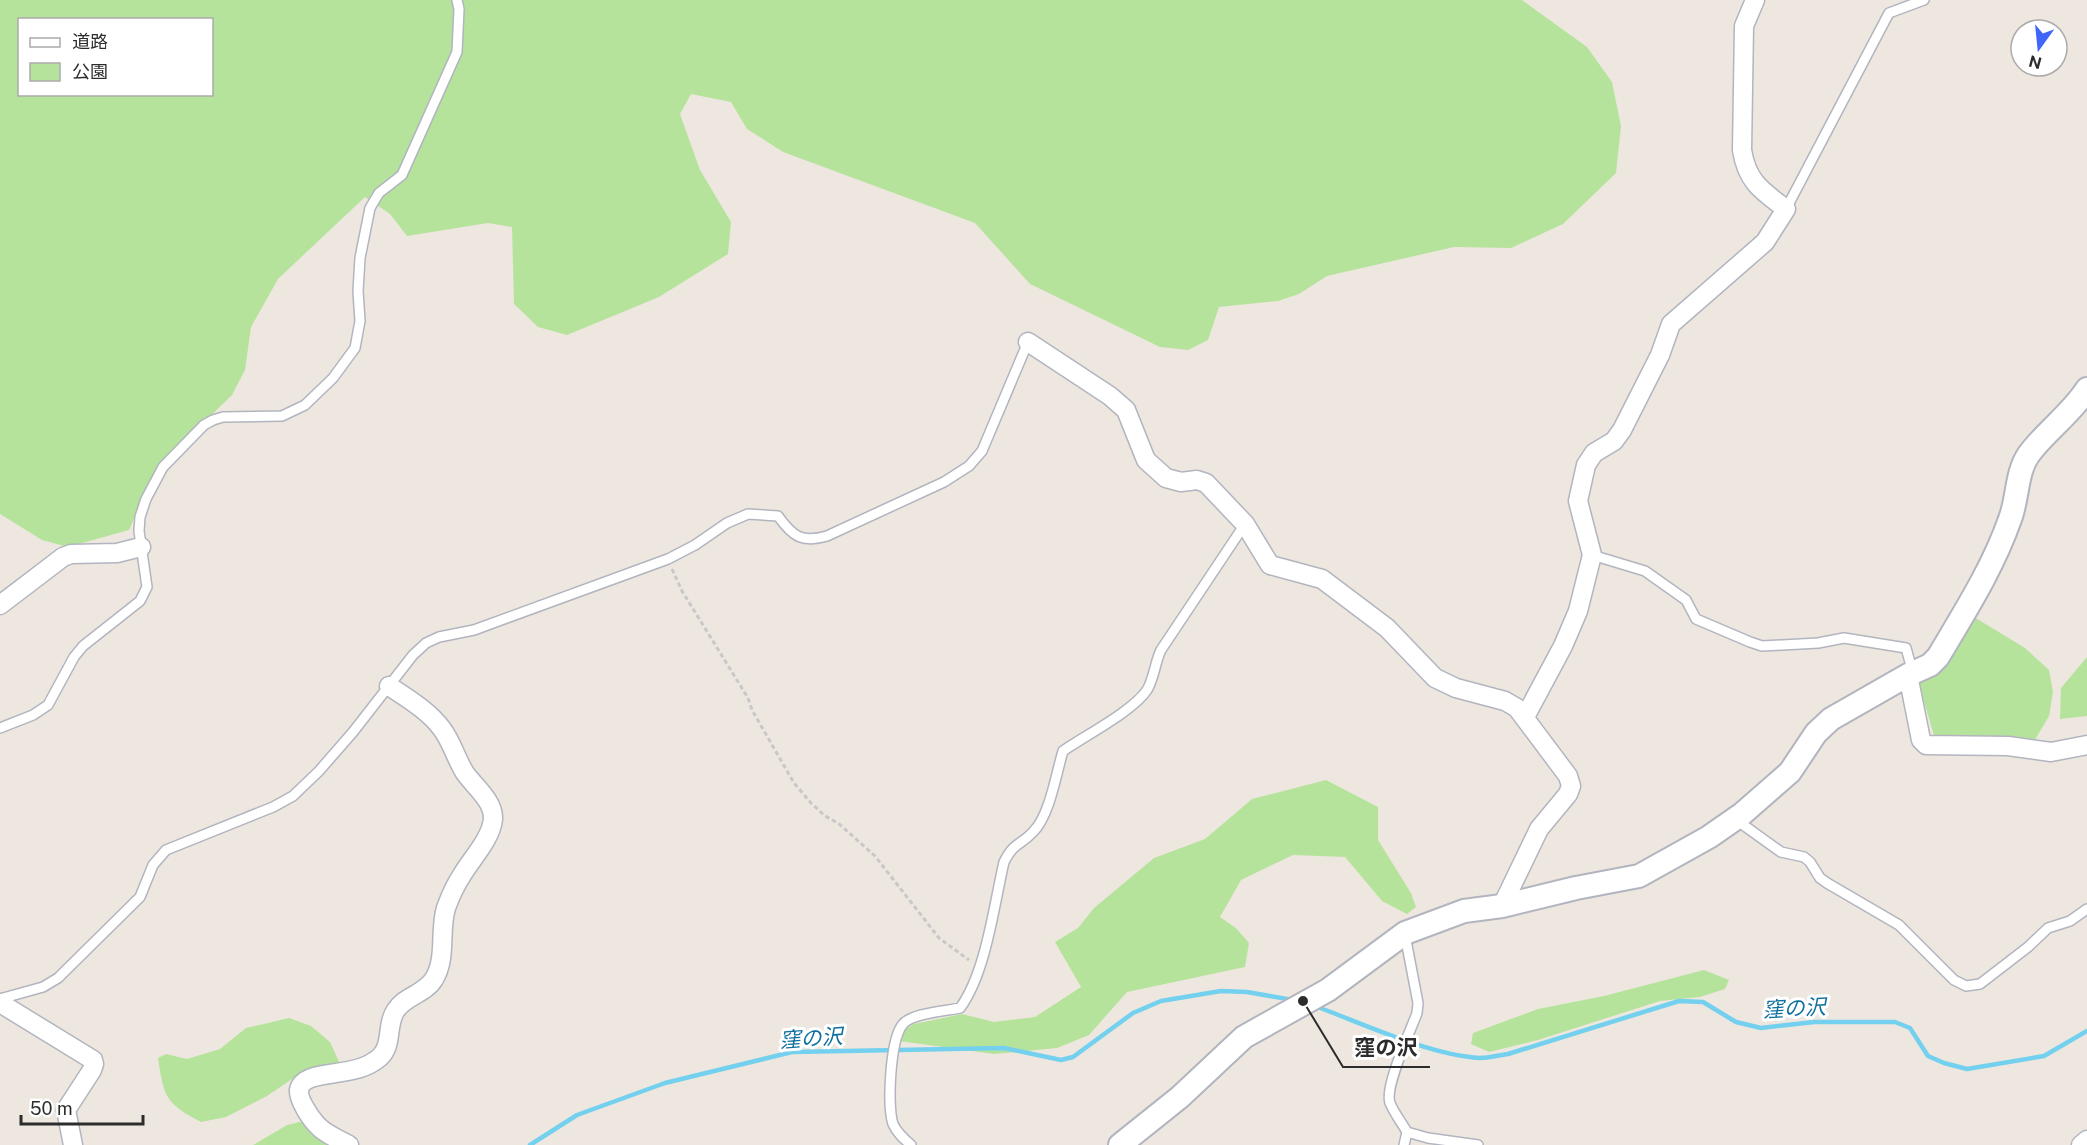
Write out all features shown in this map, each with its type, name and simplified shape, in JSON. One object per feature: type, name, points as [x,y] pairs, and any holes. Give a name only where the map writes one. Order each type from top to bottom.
[{"type":"street","points":[[1525,717],[1563,646],[1578,611],[1592,555],[1578,501],[1586,465],[1594,453],[1614,441],[1622,430],[1660,355],[1671,324],[1765,242],[1786,209],[1761,191],[1750,177],[1744,164],[1742,150],[1744,26],[1755,0]]},
{"type":"street","points":[[1028,342],[1110,396],[1126,410],[1146,460],[1166,478],[1181,482],[1197,480],[1206,483],[1245,524],[1270,565],[1322,579],[1388,628],[1435,678],[1456,688],[1505,702],[1517,708],[1525,717],[1568,776],[1571,786],[1568,794],[1539,829],[1503,906]]},
{"type":"street","points":[[1120,1145],[1180,1097],[1245,1037],[1328,990],[1405,933],[1464,911],[1503,906],[1576,888],[1640,876],[1709,837],[1735,819],[1790,771],[1816,733],[1831,718],[1930,665],[1938,657],[1978,587],[2011,518],[2023,467],[2029,454],[2078,402],[2087,389]]},
{"type":"street","points":[[0,604],[63,557],[71,554],[117,553],[141,547]]},
{"type":"street","points":[[1911,674],[1921,740],[1926,745],[2008,746],[2051,752],[2087,746]]},
{"type":"street","points":[[349,1145],[318,1128],[300,1098],[299,1090],[302,1084],[310,1078],[362,1068],[383,1054],[387,1047],[395,1011],[425,989],[434,979],[441,960],[442,922],[447,906],[460,877],[487,836],[493,820],[492,811],[480,790],[466,775],[442,728],[414,702],[389,686]]},
{"type":"street","points":[[0,1001],[93,1059],[93,1070],[66,1110],[73,1145]]},
{"type":"street","points":[[2081,1145],[2087,1140]]},
{"type":"lane","points":[[0,729],[33,715],[48,705],[74,657],[83,646],[141,601],[147,587],[139,531],[140,517],[163,467],[204,425],[213,420],[223,417],[282,416],[305,405],[333,378],[355,348],[360,321],[358,291],[360,258],[370,208],[379,193],[402,175],[456,52],[459,9],[457,0]]},
{"type":"lane","points":[[1786,209],[1889,13],[1924,0]]},
{"type":"lane","points":[[0,1001],[43,987],[58,978],[140,897],[153,865],[166,850],[273,807],[293,796],[320,771],[426,642],[474,630],[668,559],[695,545],[727,523],[748,514],[778,516],[784,525],[798,537],[811,540],[827,536],[944,482],[969,466],[982,450],[1028,342]]},
{"type":"lane","points":[[911,1145],[899,1134],[893,1122],[891,1065],[894,1044],[903,1024],[917,1016],[960,1008],[970,994],[980,968],[1004,862],[1011,848],[1034,832],[1044,814],[1063,751],[1137,703],[1148,687],[1161,650],[1245,524]]},
{"type":"lane","points":[[1592,555],[1644,571],[1686,600],[1696,619],[1750,642],[1762,645],[1818,643],[1844,638],[1906,648],[1911,674]]},
{"type":"lane","points":[[1735,819],[1781,852],[1803,857],[1827,883],[1899,925],[1954,980],[1966,986],[1980,984],[2048,928],[2070,921],[2087,909]]},
{"type":"lane","points":[[1405,933],[1418,1003],[1412,1028],[1388,1092],[1389,1102],[1407,1132],[1428,1138],[1478,1145]]},
{"type":"lane","points":[[1404,1145],[1407,1132]]},
{"type":"path","points":[[668,559],[682,591],[742,688],[794,783],[825,816],[838,823],[875,856],[939,938],[980,968]]},
{"type":"green space","points":[[0,0],[1522,0],[1587,47],[1612,82],[1621,126],[1616,173],[1563,224],[1511,248],[1454,247],[1327,276],[1299,294],[1278,301],[1219,307],[1208,340],[1188,350],[1160,347],[1030,284],[975,223],[783,152],[747,129],[731,102],[691,94],[680,114],[700,170],[731,222],[728,254],[659,297],[567,335],[538,327],[514,304],[512,227],[488,223],[407,236],[390,214],[365,197],[278,279],[251,327],[245,370],[232,395],[184,442],[146,492],[129,530],[68,547],[42,540],[0,514]]},
{"type":"green space","points":[[1974,617],[2025,648],[2049,670],[2053,692],[2049,716],[2032,745],[1935,739],[1918,681]]},
{"type":"green space","points":[[2087,657],[2087,716],[2060,719],[2061,688]]},
{"type":"green space","points":[[1326,780],[1378,807],[1378,840],[1411,893],[1416,907],[1407,914],[1382,901],[1345,857],[1293,855],[1241,880],[1220,917],[1236,928],[1249,943],[1245,967],[1127,992],[1089,1035],[1057,1048],[994,1054],[899,1041],[899,1033],[914,1024],[962,1014],[994,1022],[1035,1017],[1081,987],[1055,942],[1078,928],[1094,908],[1154,858],[1205,839],[1252,799]]},
{"type":"green space","points":[[1704,970],[1729,980],[1725,989],[1700,997],[1660,1001],[1538,1040],[1489,1052],[1471,1044],[1473,1033],[1538,1009],[1604,996]]},
{"type":"green space","points":[[289,1018],[311,1026],[330,1042],[340,1064],[326,1071],[298,1075],[267,1096],[226,1117],[201,1122],[173,1104],[168,1098],[162,1082],[158,1058],[166,1054],[187,1059],[220,1049],[246,1028]]},
{"type":"green space","points":[[304,1121],[334,1145],[253,1145],[287,1125]]},
{"type":"waterway","name":"窪の沢","points":[[530,1145],[577,1115],[665,1083],[792,1052],[1004,1048],[1061,1060],[1073,1057],[1133,1013],[1161,1001],[1221,991],[1247,992],[1293,1000]]},
{"type":"waterway","name":"窪の沢","points":[[1315,1006],[1418,1045],[1460,1056],[1480,1058],[1508,1054],[1679,1001],[1703,1002],[1736,1022],[1761,1028],[1814,1022],[1895,1022],[1910,1028],[1928,1056],[1967,1069],[2044,1056],[2087,1031]]},
{"type":"place","name":"窪の沢","points":[[1303,1001]]}]
